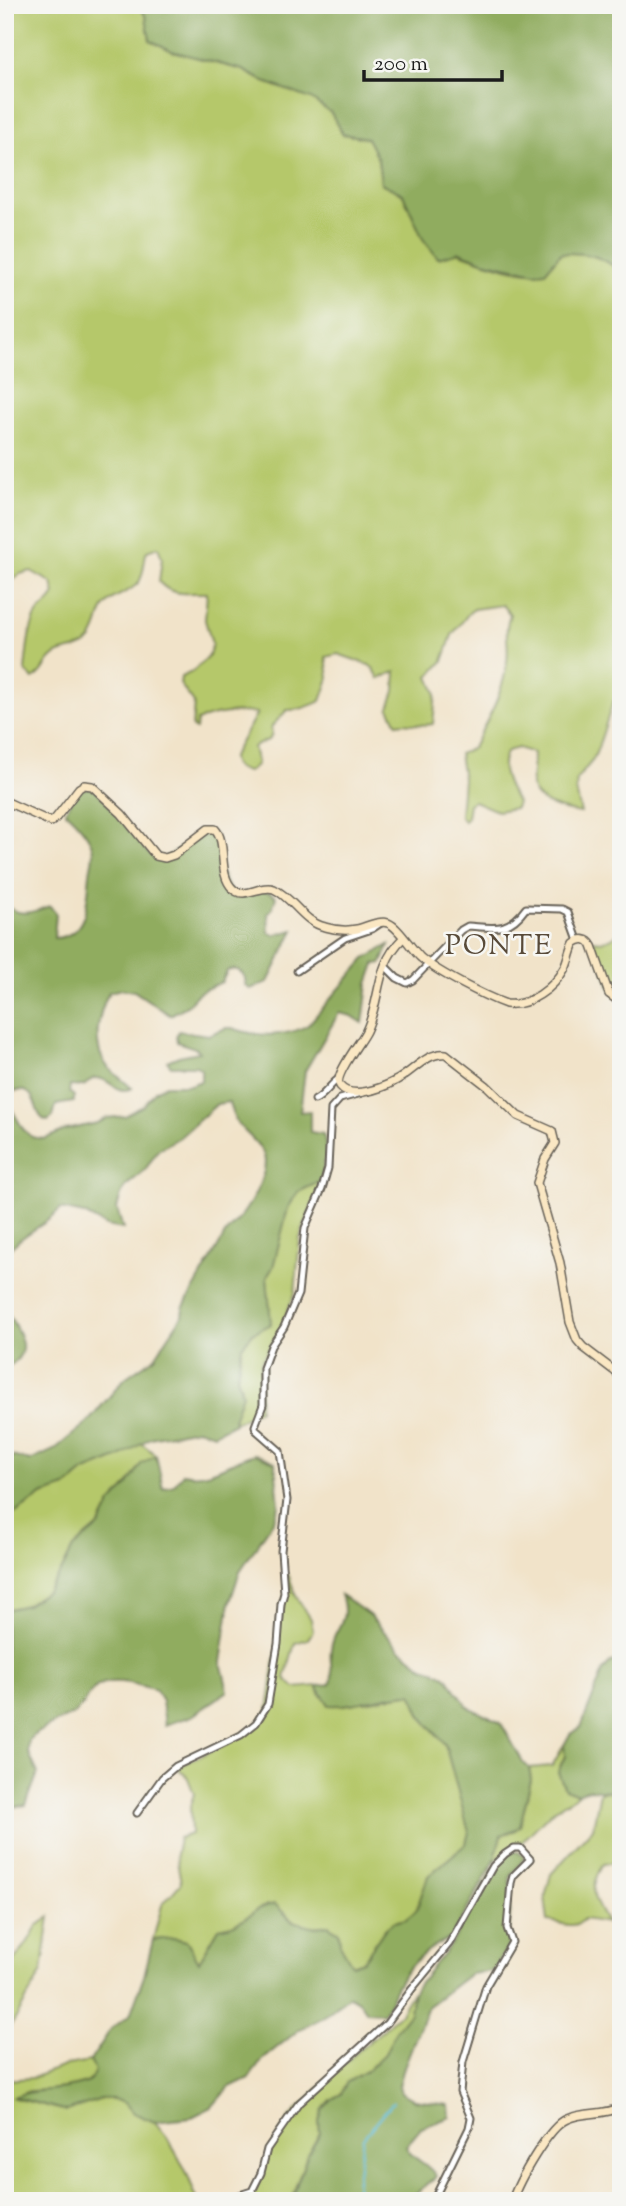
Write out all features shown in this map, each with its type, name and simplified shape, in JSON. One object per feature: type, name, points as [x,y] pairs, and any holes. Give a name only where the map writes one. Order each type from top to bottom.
[{"type":"street","points":[[5,801],[51,822],[79,788],[92,786],[122,814],[156,856],[164,858],[174,855],[213,828],[219,834],[223,863],[230,887],[235,891],[244,893],[264,888],[273,889],[304,916],[325,927],[348,930],[381,923],[391,924],[429,964],[502,1003],[519,1004],[534,999],[560,975],[570,957],[572,947],[578,940],[583,939],[590,942],[609,994],[621,1003]]},
{"type":"street","points":[[385,966],[397,978],[407,983],[412,981],[468,926],[481,929],[503,928],[526,908],[562,909],[568,912],[578,940]]},
{"type":"street","points":[[297,971],[345,938],[381,923]]},
{"type":"street","points":[[363,1091],[340,1087],[337,1080],[339,1072],[366,1032],[388,955],[403,938]]},
{"type":"street","points":[[137,1813],[162,1778],[176,1766],[241,1735],[256,1723],[268,1704],[278,1644],[281,1604],[285,1593],[281,1551],[286,1500],[279,1451],[255,1426],[262,1405],[263,1368],[271,1346],[284,1327],[298,1294],[305,1228],[328,1168],[331,1109],[340,1099],[356,1096],[363,1091],[397,1080],[430,1056],[443,1054],[463,1066],[518,1116],[552,1131],[555,1143],[545,1159],[537,1183],[562,1272],[570,1322],[574,1335],[583,1347],[621,1376]]},
{"type":"street","points":[[315,1100],[337,1080]]},
{"type":"street","points":[[222,2201],[252,2191],[261,2174],[267,2149],[299,2102],[387,2023],[449,1944],[493,1866],[505,1854],[514,1848],[520,1848],[530,1859],[513,1876],[511,1883],[507,1928],[513,1942],[486,1986],[463,2062],[460,2092],[471,2118],[469,2128],[433,2201]]},
{"type":"street","points":[[512,2201],[517,2188],[557,2125],[569,2118],[605,2113],[621,2107]]},
{"type":"green space","points":[[5,5],[139,5],[146,17],[150,40],[243,70],[265,82],[312,99],[331,113],[343,134],[367,138],[378,159],[381,183],[403,194],[423,239],[484,262],[516,270],[545,272],[561,252],[594,256],[608,262],[621,273],[621,718],[613,702],[593,760],[577,779],[576,790],[581,813],[552,806],[539,798],[532,787],[533,753],[518,748],[507,751],[503,764],[507,783],[517,802],[515,808],[497,811],[474,801],[469,804],[464,821],[460,816],[463,779],[459,754],[470,750],[476,743],[490,715],[506,671],[510,614],[502,605],[474,609],[452,635],[443,661],[429,677],[436,693],[433,724],[397,724],[389,708],[395,691],[396,671],[379,679],[369,665],[338,654],[326,657],[329,678],[321,701],[300,709],[287,710],[271,727],[270,739],[253,747],[257,764],[248,772],[237,768],[232,757],[257,713],[211,716],[197,721],[196,729],[192,728],[194,703],[180,684],[181,677],[192,672],[209,656],[212,644],[205,620],[207,593],[176,592],[159,582],[162,558],[158,547],[147,551],[139,582],[107,603],[89,642],[54,656],[33,679],[25,670],[28,641],[34,620],[55,594],[52,583],[31,571],[20,574],[5,586]]},
{"type":"green space","points":[[139,5],[621,5],[621,273],[608,262],[594,256],[578,254],[561,253],[545,272],[535,273],[483,261],[460,252],[438,258],[423,239],[403,194],[381,183],[378,159],[367,138],[343,134],[331,113],[311,99],[265,82],[243,70],[172,51],[150,40],[146,17]]},
{"type":"green space","points":[[84,788],[98,792],[149,854],[161,860],[207,833],[214,834],[222,875],[230,889],[236,895],[258,891],[272,894],[276,897],[268,914],[269,932],[274,935],[294,930],[268,982],[250,989],[245,985],[245,977],[241,972],[227,971],[222,982],[199,992],[187,1006],[170,1015],[134,991],[122,989],[109,992],[99,1020],[99,1049],[107,1066],[132,1088],[122,1090],[96,1078],[84,1085],[70,1086],[69,1092],[74,1096],[74,1102],[56,1105],[53,1117],[48,1121],[39,1114],[29,1093],[14,1091],[10,1096],[11,1108],[23,1129],[32,1137],[44,1139],[107,1118],[125,1116],[144,1105],[155,1091],[166,1085],[190,1085],[201,1081],[201,1069],[196,1066],[171,1066],[167,1061],[199,1052],[177,1042],[179,1031],[209,1035],[232,1028],[271,1035],[308,1025],[365,959],[389,945],[382,963],[375,964],[368,984],[363,1023],[352,1016],[339,1013],[305,1071],[300,1112],[310,1111],[310,1132],[323,1134],[325,1140],[326,1152],[321,1181],[298,1192],[288,1208],[273,1267],[267,1277],[271,1324],[254,1332],[242,1346],[237,1376],[242,1394],[234,1417],[235,1423],[214,1434],[197,1429],[150,1438],[120,1457],[85,1471],[66,1487],[42,1495],[5,1520],[5,1454],[30,1461],[54,1450],[88,1422],[125,1378],[155,1357],[182,1316],[183,1308],[225,1234],[254,1196],[265,1167],[262,1151],[239,1125],[229,1102],[217,1104],[180,1137],[158,1150],[145,1170],[126,1186],[117,1209],[123,1229],[106,1226],[84,1214],[61,1209],[18,1241],[5,1255],[5,905],[22,913],[50,906],[56,914],[54,938],[65,936],[80,924],[87,905],[93,850],[84,832],[65,811],[76,794]]},
{"type":"green space","points":[[621,929],[621,1000],[611,990],[593,940],[609,939]]},
{"type":"green space","points":[[321,1181],[300,1238],[295,1293],[281,1327],[261,1362],[259,1410],[235,1423],[234,1417],[240,1400],[241,1387],[237,1376],[242,1346],[254,1332],[271,1324],[267,1277],[273,1266],[288,1208],[298,1192]]},
{"type":"green space","points":[[5,1308],[22,1341],[22,1349],[20,1356],[5,1368]]},
{"type":"green space","points":[[141,1443],[156,1455],[141,1465],[128,1485],[111,1503],[100,1525],[73,1548],[47,1591],[26,1605],[5,1610],[5,1520],[42,1495],[66,1487],[85,1471],[120,1457]]},
{"type":"green space","points":[[255,1454],[275,1462],[279,1506],[274,1520],[240,1571],[230,1602],[221,1662],[228,1691],[192,1716],[165,1725],[162,1701],[156,1690],[123,1682],[99,1685],[75,1713],[44,1728],[29,1740],[28,1752],[38,1773],[26,1805],[14,1807],[5,1800],[5,1610],[26,1605],[47,1591],[73,1548],[100,1525],[111,1503],[128,1485],[141,1464],[156,1455],[163,1488],[174,1485],[183,1473],[211,1472]]},
{"type":"green space","points":[[285,1573],[288,1574],[296,1596],[311,1619],[313,1631],[308,1639],[295,1643],[285,1678],[295,1688],[317,1686],[321,1696],[341,1706],[412,1693],[421,1716],[445,1744],[469,1832],[466,1844],[428,1876],[416,1911],[385,1929],[363,1961],[351,1965],[340,1944],[338,1931],[328,1925],[304,1925],[284,1912],[252,1913],[237,1924],[219,1928],[199,1962],[187,1941],[175,1938],[153,1940],[162,1905],[181,1883],[176,1854],[179,1838],[191,1834],[190,1806],[194,1794],[188,1778],[177,1767],[239,1738],[254,1728],[268,1711],[282,1606],[287,1590]]},
{"type":"green space","points":[[341,1595],[369,1615],[400,1649],[424,1667],[446,1676],[468,1707],[501,1723],[529,1768],[531,1780],[520,1826],[501,1835],[494,1862],[451,1938],[414,1962],[399,1982],[383,2013],[367,2012],[360,2002],[349,1996],[322,2018],[300,2029],[264,2058],[249,2078],[228,2088],[212,2107],[190,2118],[155,2122],[133,2113],[125,2103],[113,2099],[101,2099],[67,2111],[13,2097],[89,2082],[95,2071],[90,2061],[111,2029],[130,2015],[153,1940],[175,1938],[187,1941],[199,1962],[219,1928],[236,1923],[275,1904],[292,1921],[316,1927],[328,1925],[339,1932],[340,1944],[352,1965],[363,1961],[385,1929],[416,1911],[428,1876],[466,1844],[469,1832],[445,1744],[421,1716],[412,1694],[329,1705],[317,1686],[331,1684],[332,1641],[344,1613]]},
{"type":"green space","points":[[621,1659],[621,1792],[589,1789],[578,1794],[565,1789],[558,1772],[565,1756],[564,1745],[570,1734],[581,1727],[603,1671],[611,1662]]},
{"type":"green space","points":[[564,1745],[565,1756],[558,1772],[565,1789],[578,1794],[553,1810],[520,1844],[494,1862],[501,1835],[520,1826],[531,1780],[529,1768],[552,1766]]},
{"type":"green space","points":[[600,1792],[621,1792],[621,1865],[615,1862],[603,1864],[594,1888],[595,1900],[607,1923],[584,1919],[568,1925],[548,1921],[545,1897],[551,1874],[593,1828]]},
{"type":"green space","points":[[511,1851],[525,1857],[510,1878],[510,1943],[493,1971],[470,1974],[428,2006],[399,2086],[401,2092],[415,2100],[449,2105],[450,2117],[421,2128],[406,2146],[411,2154],[436,2176],[406,2201],[291,2201],[307,2156],[320,2133],[319,2121],[323,2109],[341,2094],[346,2083],[368,2070],[385,2054],[395,2032],[410,2013],[413,1991],[453,1941],[493,1870]]},
{"type":"green space","points":[[50,1917],[42,1972],[5,2037],[5,1971],[37,1926]]},
{"type":"green space","points":[[413,1991],[410,2013],[395,2032],[385,2054],[368,2070],[346,2083],[341,2094],[331,2100],[319,2121],[320,2133],[307,2156],[290,2201],[252,2201],[271,2148],[288,2119],[400,2013]]},
{"type":"green space","points":[[90,2061],[96,2071],[89,2082],[66,2089],[29,2091],[14,2098],[67,2111],[101,2099],[125,2103],[133,2113],[155,2122],[167,2137],[185,2169],[198,2201],[5,2201],[5,2080],[32,2078],[67,2065]]},
{"type":"waterway","points":[[354,2201],[363,2138],[393,2102]]},
{"type":"district","name":"PONTE","points":[[499,944]]}]
